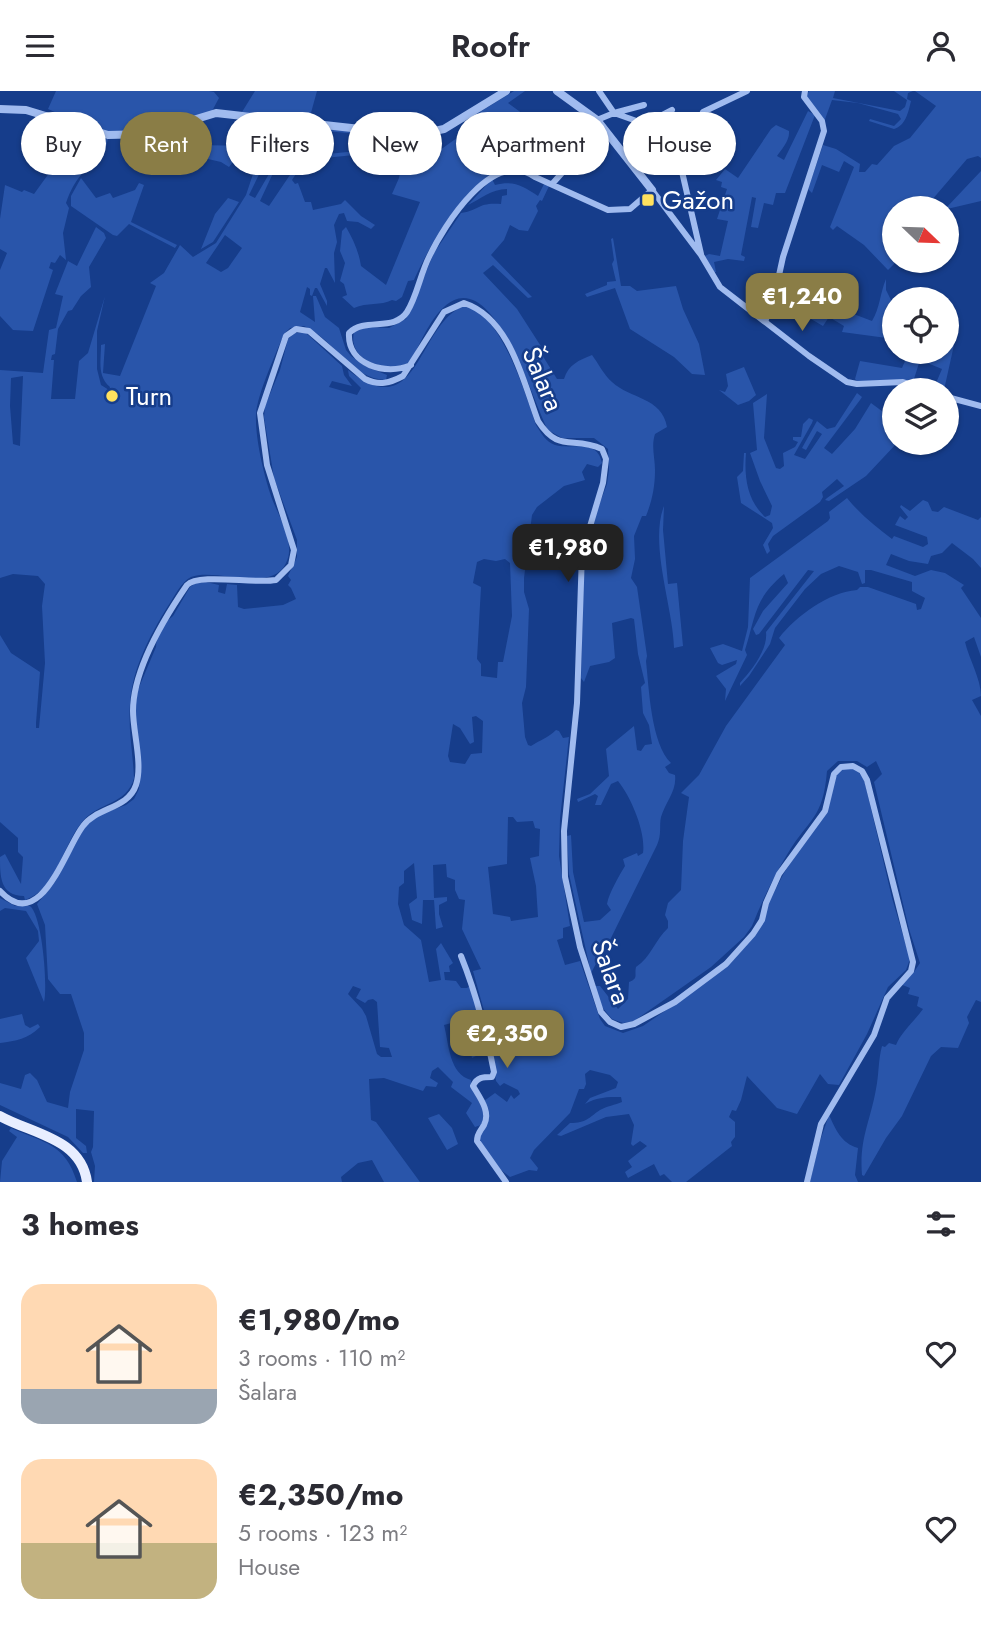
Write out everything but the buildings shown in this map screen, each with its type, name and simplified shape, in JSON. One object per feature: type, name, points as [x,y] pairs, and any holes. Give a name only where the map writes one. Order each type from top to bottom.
[{"type":"main road","points":[[0,1116],[62,1143],[78,1159],[87,1182]]},
{"type":"street","points":[[0,109],[26,110],[108,135],[147,134],[216,113],[415,135],[444,129],[506,91]]},
{"type":"street","points":[[557,91],[586,112]]},
{"type":"street","points":[[599,91],[614,113],[645,124],[672,110]]},
{"type":"street","points":[[701,255],[680,163],[685,145],[703,112],[747,91]]},
{"type":"street","points":[[765,322],[824,131],[822,121],[804,97],[805,91]]},
{"type":"street","points":[[609,115],[644,105]]},
{"type":"street","points":[[609,135],[701,255],[720,286],[847,382],[882,383]]},
{"type":"street","points":[[413,364],[399,370],[374,367],[358,358],[350,349],[349,333],[355,327],[367,323],[389,323],[400,319],[407,312],[428,258],[446,227],[476,190],[492,176],[506,170],[525,170],[608,210],[630,209],[652,190]]},
{"type":"street","points":[[553,183],[560,175]]},
{"type":"street","name":"Šalara","points":[[413,364],[444,312],[464,303],[475,306],[491,319],[502,334],[546,434],[555,441],[590,443],[602,449],[607,459],[603,483],[582,553],[577,703],[564,831],[565,877],[580,947],[601,1012],[610,1023],[621,1027],[635,1024],[674,1002],[726,964],[753,934],[762,920],[779,873],[825,811],[834,774],[841,767],[853,766],[862,771],[867,780],[913,962],[911,971],[887,998],[874,1035],[821,1124],[807,1182]]},
{"type":"street","points":[[0,891],[15,902],[30,902],[38,898],[53,880],[82,827],[92,815],[131,796],[138,778],[132,709],[135,690],[155,635],[187,585],[193,579],[264,582],[276,580],[285,574],[291,565],[294,549],[267,465],[260,413],[286,337],[296,329],[309,331],[372,383],[392,382],[404,376],[413,364]]},
{"type":"street","points":[[959,400],[981,406]]},
{"type":"street","points":[[461,956],[488,1039],[494,1072],[492,1077],[482,1077],[475,1081],[473,1086],[487,1114],[486,1122],[477,1134],[477,1141],[506,1182]]},
{"type":"shaded area","points":[[56,91],[209,91],[219,98],[209,112],[120,112],[120,134],[106,132],[106,112],[55,112],[48,109]]},
{"type":"shaded area","points":[[255,91],[317,91],[311,112],[242,112]]},
{"type":"shaded area","points":[[514,91],[525,91],[508,103],[520,112],[480,112]]},
{"type":"shaded area","points":[[809,91],[835,91],[833,98],[900,111],[907,100],[894,91],[913,91],[908,93],[907,99],[911,101],[906,118],[894,129],[869,121],[870,119],[894,126],[901,119],[898,114],[858,103],[832,100],[824,122],[806,97]]},
{"type":"shaded area","points":[[915,91],[981,91],[981,158],[978,156],[967,159],[935,196],[882,196],[882,264],[864,245],[837,226],[833,230],[830,227],[854,167],[844,161],[839,172],[822,165],[812,193],[808,189],[823,145],[836,149],[860,164],[859,172],[865,172],[872,164],[877,165],[894,146],[910,138],[936,106]]},
{"type":"shaded area","points":[[808,111],[815,115],[785,193],[776,193],[773,205],[764,203],[758,228],[751,227],[756,198],[752,197],[741,255],[745,257],[744,261],[728,259],[714,262],[714,272],[705,256],[720,256],[728,221],[717,219],[727,189],[721,187],[722,182],[716,180],[720,175],[734,175],[738,178],[776,125],[789,131],[787,142],[777,156],[784,160]]},
{"type":"shaded area","points":[[334,130],[348,131],[348,133],[334,132]]},
{"type":"shaded area","points":[[456,139],[456,175],[491,175],[479,183],[446,222],[414,280],[408,281],[402,297],[396,301],[354,308],[342,297],[347,295],[344,284],[340,281],[345,263],[340,251],[342,231],[346,227],[361,266],[386,285],[420,202],[392,194],[400,175],[442,175],[442,149]]},
{"type":"shaded area","points":[[212,145],[226,146],[226,165],[212,160]]},
{"type":"shaded area","points":[[348,152],[348,156],[334,157],[334,153]]},
{"type":"shaded area","points":[[981,171],[981,201],[959,206],[957,196]]},
{"type":"shaded area","points":[[48,175],[81,175],[66,203],[69,208],[63,233],[66,260],[60,255],[55,263],[51,262],[49,268],[53,270],[33,331],[13,330],[0,316],[0,270],[7,253],[0,249],[0,219],[5,185],[34,194]]},
{"type":"shaded area","points":[[253,175],[259,175],[249,195],[255,198],[268,175],[272,175],[260,201],[269,206],[290,175],[295,175],[292,180],[295,184],[298,183],[305,202],[311,202],[313,210],[341,204],[345,200],[375,225],[371,229],[358,222],[347,221],[344,213],[339,214],[334,225],[337,242],[334,253],[335,283],[325,268],[320,284],[327,306],[317,288],[312,296],[307,287],[300,312],[315,322],[313,296],[316,296],[325,317],[339,328],[346,350],[351,356],[365,366],[387,375],[386,380],[363,373],[315,332],[304,326],[290,328],[284,334],[260,396],[256,423],[267,484],[289,546],[286,563],[279,572],[269,577],[202,575],[187,579],[181,586],[161,617],[134,678],[130,732],[134,778],[130,787],[119,799],[96,810],[82,822],[45,887],[25,900],[24,896],[10,893],[6,889],[0,871],[0,857],[5,854],[21,884],[23,857],[18,852],[18,838],[0,822],[0,635],[11,653],[40,672],[36,723],[36,728],[39,728],[45,663],[42,606],[45,584],[38,576],[13,574],[0,578],[0,370],[43,373],[49,330],[56,328],[63,296],[55,294],[68,261],[77,266],[96,227],[106,238],[89,267],[91,287],[72,310],[68,311],[58,329],[55,354],[51,360],[54,360],[51,399],[75,399],[79,361],[88,353],[105,296],[97,331],[97,369],[101,385],[109,390],[110,387],[101,373],[101,345],[105,344],[103,373],[120,376],[156,286],[150,283],[164,273],[180,245],[193,257],[216,243],[246,195]],"holes":[[[225,235],[242,248],[228,268],[221,272],[206,263]],[[23,376],[20,445],[13,444],[11,378]]]},
{"type":"shaded area","points":[[81,178],[96,198],[110,193],[113,198],[135,190],[139,183],[144,185],[131,222],[177,245],[175,248],[129,224],[117,236],[113,235],[71,206],[71,196]]},
{"type":"shaded area","points":[[492,179],[495,185],[518,185],[538,196],[545,182],[549,186],[542,201],[536,206],[538,211],[528,231],[510,225],[504,240],[491,255],[532,297],[528,298],[493,265],[483,273],[517,309],[544,351],[544,358],[557,379],[564,379],[575,364],[592,355],[619,388],[659,410],[667,427],[655,434],[654,488],[646,516],[642,516],[634,536],[635,559],[631,578],[637,587],[655,729],[664,754],[671,763],[665,767],[669,773],[675,775],[675,781],[661,817],[657,845],[608,944],[597,949],[598,960],[591,973],[569,874],[567,836],[571,835],[573,872],[584,922],[600,920],[611,910],[607,904],[625,866],[623,859],[643,853],[642,835],[628,796],[618,781],[611,784],[601,805],[595,805],[598,796],[595,794],[578,802],[577,799],[590,794],[609,776],[606,749],[634,726],[637,750],[641,751],[645,745],[652,744],[649,725],[643,713],[641,687],[645,683],[634,619],[612,623],[615,658],[590,666],[584,682],[581,678],[584,559],[592,524],[607,484],[608,449],[594,438],[562,438],[548,430],[509,342],[495,319],[479,303],[462,298],[444,307],[429,326],[410,362],[401,365],[371,362],[357,351],[353,342],[354,332],[367,327],[389,328],[406,319],[434,253],[461,213],[483,205],[501,204],[502,196],[507,195],[507,189],[496,191],[468,205]]},
{"type":"shaded area","points":[[228,198],[239,202],[213,242],[201,249],[215,214]]},
{"type":"shaded area","points":[[613,238],[621,286],[630,286],[637,291],[676,286],[699,344],[705,375],[692,374],[674,357],[630,329],[615,288],[587,297],[585,294],[607,285],[607,282],[616,281],[612,264]]},
{"type":"shaded area","points":[[882,293],[882,337],[842,332],[844,326],[829,317],[823,326],[811,319],[818,305],[838,317],[843,310],[872,321]]},
{"type":"shaded area","points":[[464,306],[477,311],[489,322],[510,356],[536,425],[544,437],[555,445],[595,450],[602,463],[598,467],[587,464],[582,472],[585,480],[564,486],[537,507],[532,515],[524,578],[524,592],[529,609],[526,687],[522,703],[528,745],[531,746],[556,730],[563,738],[569,737],[560,819],[559,856],[570,926],[563,928],[563,938],[557,940],[565,965],[580,961],[600,1019],[605,1026],[623,1033],[643,1026],[675,1004],[747,944],[784,873],[829,805],[837,771],[846,769],[855,770],[864,779],[892,898],[910,959],[906,970],[888,987],[867,1034],[839,1085],[828,1084],[820,1074],[797,1114],[777,1108],[747,1076],[741,1100],[736,1111],[732,1110],[729,1117],[735,1122],[732,1146],[686,1182],[672,1182],[664,1174],[660,1176],[654,1164],[628,1178],[625,1172],[632,1167],[628,1161],[647,1146],[640,1141],[633,1146],[631,1144],[634,1125],[629,1114],[606,1117],[561,1136],[557,1135],[570,1123],[584,1121],[603,1109],[622,1102],[621,1097],[611,1097],[585,1104],[590,1098],[616,1088],[618,1082],[610,1075],[590,1070],[585,1074],[586,1084],[584,1089],[579,1089],[570,1113],[534,1150],[530,1158],[538,1168],[537,1171],[529,1170],[510,1177],[501,1170],[479,1137],[488,1119],[484,1101],[495,1093],[507,1102],[511,1095],[514,1099],[520,1094],[518,1090],[504,1083],[500,1086],[496,1081],[486,1018],[473,971],[481,969],[462,929],[465,900],[459,899],[455,880],[447,877],[446,864],[433,865],[434,898],[447,897],[447,901],[439,905],[443,927],[436,929],[434,900],[423,900],[422,924],[412,920],[409,904],[417,898],[414,863],[404,871],[404,883],[399,887],[398,904],[404,925],[421,940],[429,982],[441,980],[436,949],[441,943],[453,963],[449,966],[450,972],[444,972],[445,980],[456,981],[461,988],[467,988],[473,983],[484,1032],[475,1035],[478,1050],[476,1056],[472,1058],[464,1024],[459,1021],[444,1025],[454,1065],[458,1072],[471,1080],[484,1112],[481,1125],[475,1127],[466,1113],[472,1103],[451,1087],[453,1082],[438,1067],[432,1071],[430,1078],[438,1083],[436,1087],[426,1086],[423,1091],[384,1078],[369,1079],[371,1120],[376,1122],[420,1182],[384,1182],[372,1160],[358,1163],[341,1177],[342,1182],[94,1182],[95,1166],[91,1152],[94,1111],[76,1109],[76,1138],[86,1146],[87,1153],[83,1153],[68,1137],[0,1105],[0,1083],[21,1089],[25,1075],[30,1073],[37,1080],[47,1102],[68,1108],[70,1092],[84,1050],[84,1033],[71,994],[60,994],[48,979],[45,925],[37,904],[55,882],[85,827],[98,815],[126,805],[134,799],[139,789],[141,771],[135,711],[137,692],[156,647],[157,636],[190,587],[206,582],[219,585],[218,592],[225,594],[227,584],[237,585],[238,607],[244,609],[283,605],[296,599],[288,585],[291,580],[288,576],[297,557],[297,540],[274,478],[264,417],[265,406],[280,370],[288,339],[295,333],[306,333],[342,366],[344,375],[352,386],[332,381],[329,387],[357,395],[361,388],[349,376],[348,370],[372,384],[390,387],[404,380],[448,317]],"holes":[[[484,559],[505,559],[510,563],[512,616],[503,662],[498,662],[497,678],[481,676],[481,664],[477,659],[481,587],[473,583],[477,562]],[[476,716],[483,721],[482,753],[471,754],[465,764],[450,762],[448,756],[453,724],[460,728],[470,744],[474,742],[472,717]],[[508,817],[513,817],[517,822],[533,821],[535,828],[540,829],[539,856],[530,858],[536,886],[538,917],[511,921],[510,917],[493,914],[488,867],[507,864]],[[353,986],[361,989],[356,998],[365,1003],[373,999],[377,1002],[380,1047],[389,1048],[392,1057],[381,1057],[377,1054],[366,1016],[348,994]]]},
{"type":"shaded area","points":[[860,361],[902,368],[904,364],[919,364],[914,378],[882,378],[882,381],[855,379]]},
{"type":"shaded area","points":[[930,364],[950,364],[947,378],[938,378],[942,369]]},
{"type":"shaded area","points":[[744,367],[756,395],[738,405],[719,390],[725,392],[728,386],[726,374]]},
{"type":"shaded area","points":[[857,393],[862,397],[824,448],[832,454],[855,429],[871,403],[882,411],[882,455],[886,455],[866,476],[829,501],[825,500],[844,486],[837,479],[822,492],[820,502],[773,536],[768,544],[770,551],[767,554],[763,545],[773,528],[772,523],[741,503],[737,477],[743,471],[746,453],[746,479],[751,496],[765,517],[770,515],[772,506],[750,453],[757,450],[753,403],[767,394],[764,438],[776,468],[784,466],[783,453],[795,447],[798,442],[793,440],[793,437],[801,437],[803,424],[809,418],[813,420],[812,423],[794,455],[805,459],[822,434],[817,431],[806,450],[802,448],[817,421],[827,429],[835,427]]},
{"type":"shaded area","points":[[847,498],[868,520],[892,539],[894,536],[923,547],[928,544],[927,537],[895,525],[900,516],[905,520],[908,517],[901,505],[910,511],[923,500],[928,502],[932,511],[938,512],[944,507],[978,520],[981,517],[981,568],[952,543],[942,553],[931,556],[928,564],[891,554],[886,565],[915,576],[931,570],[945,573],[964,585],[961,588],[981,618],[981,657],[974,637],[965,642],[981,696],[972,700],[981,716],[981,1002],[976,1000],[967,1017],[969,1023],[958,1048],[941,1047],[931,1056],[902,1116],[864,1176],[862,1151],[876,1089],[882,1046],[885,1047],[889,1043],[896,1045],[923,1009],[917,1006],[919,997],[908,994],[910,988],[900,984],[920,963],[909,929],[874,782],[882,774],[876,761],[867,767],[857,761],[838,761],[827,771],[819,809],[783,862],[752,926],[744,937],[711,967],[634,1021],[623,1023],[612,1019],[602,1007],[595,986],[600,986],[618,1009],[628,999],[629,982],[635,978],[636,967],[668,928],[665,915],[668,903],[681,890],[683,841],[689,797],[681,793],[699,775],[726,726],[785,645],[779,638],[804,614],[824,600],[860,587],[868,587],[916,604],[917,610],[921,609],[925,598],[912,591],[912,582],[865,570],[865,583],[862,584],[858,572],[839,566],[821,574],[805,589],[775,628],[770,644],[740,686],[762,653],[766,632],[814,571],[808,570],[756,635],[753,629],[763,611],[788,583],[784,574],[767,591],[757,608],[745,650],[747,655],[725,701],[726,689],[716,676],[736,664],[737,660],[722,665],[718,663],[710,648],[723,644],[742,651],[748,627],[750,578],[828,521],[829,512]]},
{"type":"shaded area","points":[[664,506],[663,530],[668,584],[677,583],[683,646],[674,648],[660,557],[660,521]]},
{"type":"shaded area","points":[[0,898],[15,906],[30,906],[34,912],[43,951],[44,1002],[26,958],[39,941],[38,931],[26,911],[5,908],[0,911]]},
{"type":"shaded area","points":[[22,1014],[25,1025],[30,1028],[38,1024],[40,1027],[22,1039],[0,1043],[0,1019]]},
{"type":"shaded area","points":[[439,1114],[452,1128],[458,1144],[447,1150],[428,1118]]},
{"type":"shaded area","points":[[829,1115],[843,1139],[858,1148],[855,1175],[858,1182],[810,1182]]},
{"type":"shaded area","points":[[11,1128],[43,1141],[60,1152],[77,1182],[0,1182],[2,1161],[17,1137],[9,1131]]},
{"type":"place","name":"Gažon","points":[[648,200]]},
{"type":"place","name":"Turn","points":[[112,396]]}]
